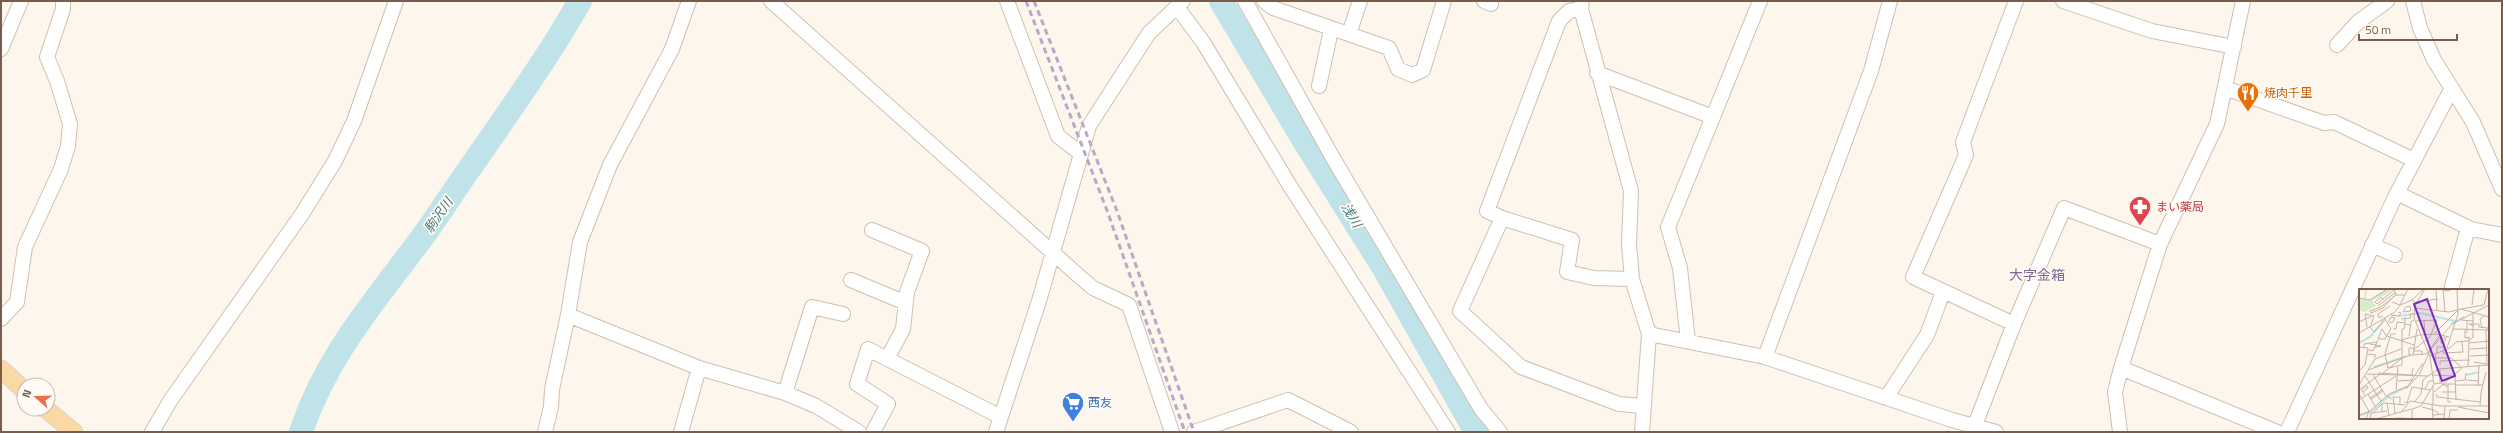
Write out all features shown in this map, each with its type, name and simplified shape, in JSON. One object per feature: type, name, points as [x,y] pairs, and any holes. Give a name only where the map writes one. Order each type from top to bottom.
[{"type":"main road","points":[[1,369],[16,383]]},
{"type":"main road","points":[[56,417],[74,432]]},
{"type":"street","points":[[1,49],[20,1]]},
{"type":"street","points":[[1,319],[17,302],[25,247],[61,169],[68,146],[70,124],[57,81],[47,57],[63,9],[63,1]]},
{"type":"street","points":[[152,432],[170,401],[302,214],[335,162],[354,121],[396,1]]},
{"type":"street","points":[[544,432],[552,407],[552,389],[568,315],[580,242],[610,165],[672,49],[689,1]]},
{"type":"street","points":[[771,1],[1093,288],[1129,305],[1172,432]]},
{"type":"street","points":[[1007,1],[1058,136],[1081,154]]},
{"type":"street","points":[[1245,1],[1333,158],[1480,409],[1500,432]]},
{"type":"street","points":[[1264,1],[1273,8],[1331,30],[1349,34],[1389,48],[1398,69],[1412,75],[1423,70],[1444,1]]},
{"type":"street","points":[[1349,34],[1360,1]]},
{"type":"street","points":[[1688,341],[1680,268],[1668,227],[1760,1]]},
{"type":"street","points":[[1765,357],[1872,70],[1890,1]]},
{"type":"street","points":[[2014,324],[1913,277],[1966,155],[1963,142],[2016,1]]},
{"type":"street","points":[[2063,1],[2152,31],[2234,47]]},
{"type":"street","points":[[2120,432],[2115,392],[2121,368],[2160,244],[2217,124],[2243,1]]},
{"type":"street","points":[[2337,45],[2358,22],[2387,1]]},
{"type":"street","points":[[2413,1],[2420,28],[2434,60],[2473,122],[2502,189]]},
{"type":"street","points":[[996,432],[1039,301],[1090,126],[1149,33],[1180,4],[1290,186],[1448,432]]},
{"type":"street","points":[[1632,279],[1594,278],[1567,272],[1572,240],[1502,218],[1487,211],[1559,21],[1569,11],[1581,5],[1597,73],[1631,191],[1629,244],[1632,279],[1649,334],[1642,432]]},
{"type":"street","points":[[1319,86],[1331,30]]},
{"type":"street","points":[[1597,73],[1713,117]]},
{"type":"street","points":[[2225,88],[2324,123],[2334,122],[2414,160]]},
{"type":"street","points":[[2287,432],[2397,193],[2452,88]]},
{"type":"street","points":[[2397,193],[2468,228],[2502,235]]},
{"type":"street","points":[[1975,425],[2014,324],[2064,208],[2160,244]]},
{"type":"street","points":[[1502,218],[1460,311],[1521,367],[1619,404],[1643,406]]},
{"type":"street","points":[[2450,289],[2468,228]]},
{"type":"street","points":[[872,230],[922,251],[907,292],[903,329],[887,359]]},
{"type":"street","points":[[2372,246],[2395,255]]},
{"type":"street","points":[[851,280],[906,303]]},
{"type":"street","points":[[1886,398],[1927,334],[1943,292]]},
{"type":"street","points":[[785,393],[812,307],[843,314]]},
{"type":"street","points":[[568,315],[699,368],[785,393],[816,406],[859,432]]},
{"type":"street","points":[[1649,334],[1765,357],[1886,398],[1950,426],[1975,425],[1996,432]]},
{"type":"street","points":[[876,431],[888,404],[857,384],[868,349],[1001,418]]},
{"type":"street","points":[[681,432],[699,368]]},
{"type":"street","points":[[2121,368],[2277,432]]},
{"type":"street","points":[[1194,432],[1288,400],[1351,432]]},
{"type":"waterway","name":"駒沢川","points":[[301,432],[324,377],[354,329],[430,227],[541,65],[580,1]]},
{"type":"waterway","name":"浅川","points":[[1221,1],[1306,144],[1385,270],[1476,432]]},
{"type":"railway","points":[[1026,1],[1108,213],[1185,432]]},
{"type":"railway","points":[[1034,1],[1117,211],[1194,432]]},
{"type":"place","name":"焼肉千里","points":[[2248,112]]},
{"type":"place","name":"まい薬局","points":[[2140,226]]},
{"type":"place","name":"西友","points":[[1073,422]]},
{"type":"district","name":"大字金箱","points":[[2037,275]]}]
